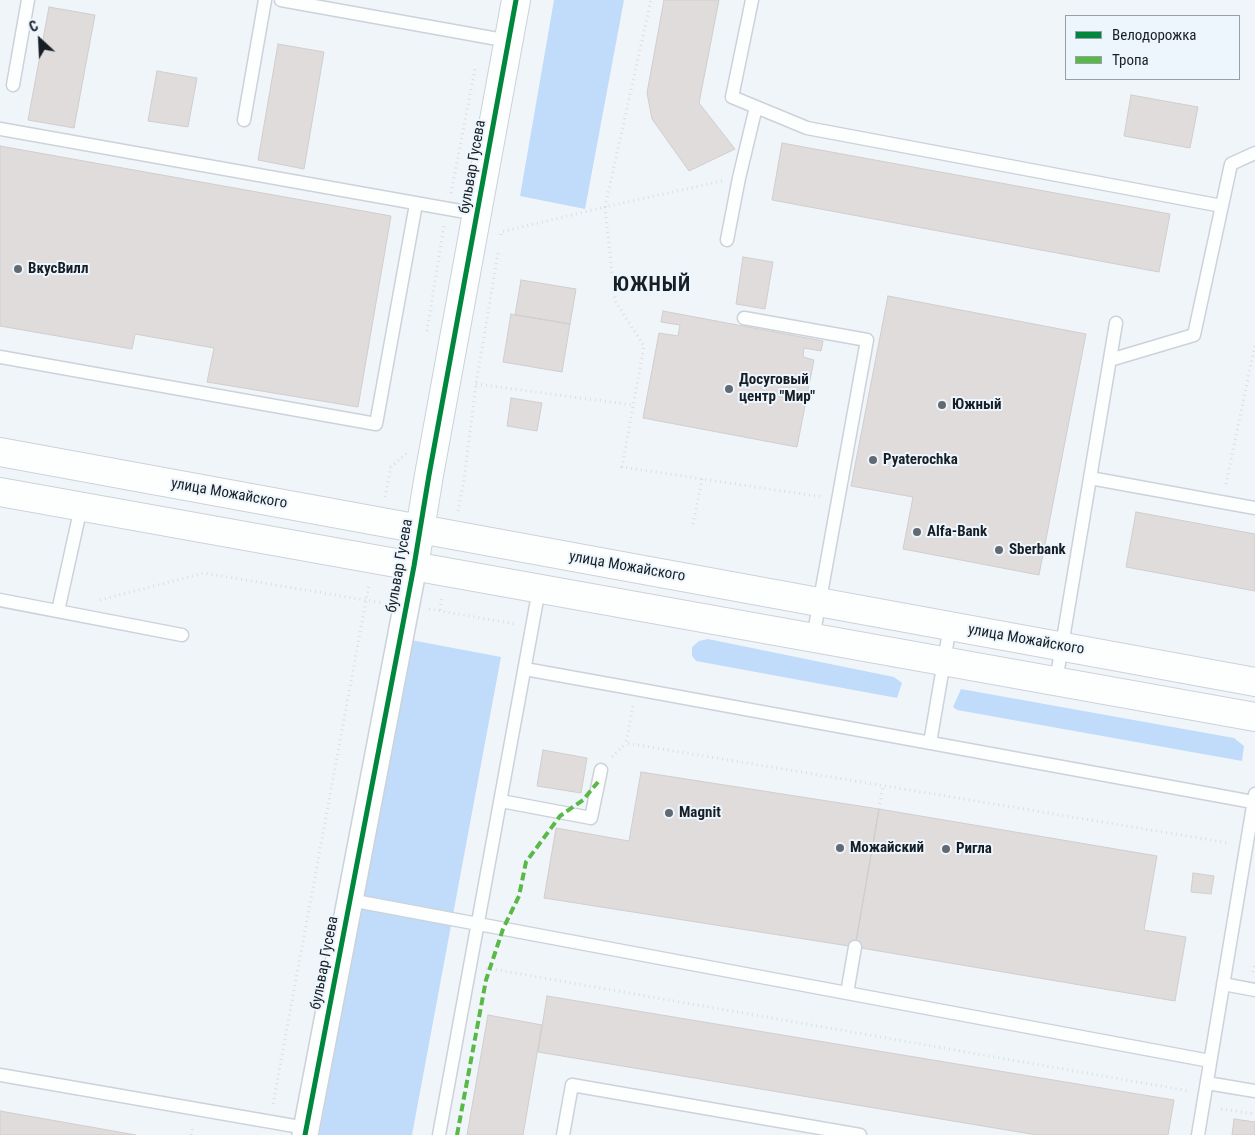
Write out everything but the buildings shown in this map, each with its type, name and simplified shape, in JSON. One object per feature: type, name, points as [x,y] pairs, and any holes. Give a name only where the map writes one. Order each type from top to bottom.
[{"type":"main road","name":"бульвар Гусева","points":[[414,566],[419,529],[516,0]]},
{"type":"main road","name":"улица Можайского","points":[[0,452],[1255,682]]},
{"type":"main road","points":[[0,492],[1255,717]]},
{"type":"street","name":"бульвар Гусева","points":[[306,1132],[414,566]]},
{"type":"lane","points":[[13,85],[28,0]]},
{"type":"lane","points":[[244,120],[265,0]]},
{"type":"lane","points":[[281,0],[509,41]]},
{"type":"lane","points":[[752,0],[732,97],[807,128],[1222,206]]},
{"type":"lane","points":[[727,240],[756,107]]},
{"type":"lane","points":[[0,129],[477,214]]},
{"type":"lane","points":[[1110,360],[1194,335],[1231,164],[1255,152]]},
{"type":"lane","points":[[0,357],[376,424],[416,204]]},
{"type":"lane","points":[[744,318],[867,340],[813,638]]},
{"type":"lane","points":[[1056,682],[1116,323]]},
{"type":"lane","points":[[1090,478],[1255,508]]},
{"type":"lane","points":[[58,611],[81,507]]},
{"type":"lane","points":[[439,1135],[539,589]]},
{"type":"lane","points":[[0,600],[182,635]]},
{"type":"lane","points":[[930,743],[950,626]]},
{"type":"lane","points":[[525,669],[930,743],[1254,798],[1198,1135]]},
{"type":"lane","points":[[501,801],[591,818],[600,770]]},
{"type":"lane","points":[[350,900],[1210,1061]]},
{"type":"lane","points":[[847,993],[855,947]]},
{"type":"lane","points":[[1223,984],[1255,990]]},
{"type":"lane","points":[[0,1075],[270,1122],[306,1132]]},
{"type":"lane","points":[[563,1135],[572,1085],[860,1135]]},
{"type":"lane","points":[[1205,1094],[1255,1091]]},
{"type":"path","points":[[651,0],[605,207],[615,302],[644,346],[622,467],[838,499]]},
{"type":"path","points":[[427,335],[447,209],[482,36]]},
{"type":"path","points":[[500,241],[501,232],[739,178]]},
{"type":"path","points":[[464,480],[476,384],[498,251]]},
{"type":"path","points":[[1222,502],[1255,346]]},
{"type":"path","points":[[476,384],[633,405]]},
{"type":"path","points":[[380,521],[390,468],[408,452]]},
{"type":"path","points":[[693,524],[702,479]]},
{"type":"path","points":[[270,1122],[374,560]]},
{"type":"path","points":[[95,602],[204,573],[366,601],[440,610],[533,627]]},
{"type":"path","points":[[636,688],[626,743],[1246,846]]},
{"type":"path","points":[[879,809],[883,786]]},
{"type":"path","points":[[471,965],[1205,1094],[1255,1114]]},
{"type":"shaded area","points":[[554,0],[624,0],[585,209],[520,196]]},
{"type":"shaded area","points":[[708,639],[894,677],[902,683],[897,698],[696,661],[692,656],[692,647],[699,641]]},
{"type":"shaded area","points":[[411,640],[501,657],[412,1135],[319,1135]]},
{"type":"shaded area","points":[[961,689],[1234,738],[1244,746],[1242,761],[957,710],[953,707]]},
{"type":"marked path","points":[[457,1135],[486,980],[503,929],[519,896],[526,862],[560,816],[583,800],[598,782]]},
{"type":"cycle path","points":[[305,1135],[414,566],[516,0]]},
{"type":"place","name":"ВкусВилл","points":[[18,269]]},
{"type":"place","name":"Досуговый центр \"Мир\"","points":[[729,389]]},
{"type":"place","name":"Южный","points":[[942,405]]},
{"type":"place","name":"Pyaterochka","points":[[873,460]]},
{"type":"place","name":"Alfa-Bank","points":[[917,532]]},
{"type":"place","name":"Sberbank","points":[[999,550]]},
{"type":"place","name":"Magnit","points":[[669,813]]},
{"type":"place","name":"Можайский","points":[[840,848]]},
{"type":"place","name":"Ригла","points":[[946,849]]},
{"type":"district","name":"ЮЖНЫЙ","points":[[652,286]]}]
